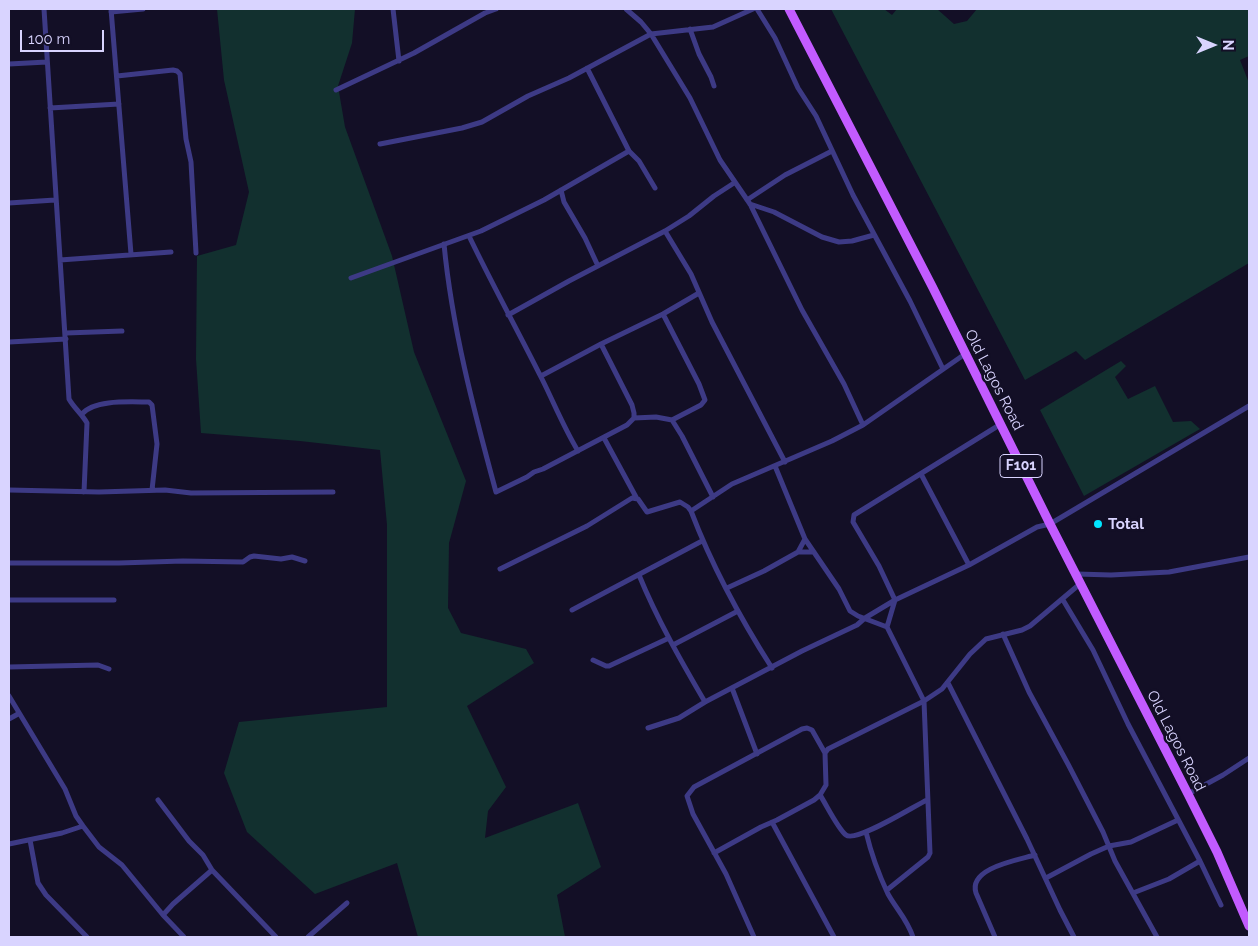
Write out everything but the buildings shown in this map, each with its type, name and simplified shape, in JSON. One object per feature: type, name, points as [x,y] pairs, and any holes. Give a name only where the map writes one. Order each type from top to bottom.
[{"type":"main road","name":"Old Lagos Road","points":[[789,9],[852,129],[1188,794],[1220,859],[1249,926]]},
{"type":"street","points":[[44,9],[69,399],[87,423],[84,492]]},
{"type":"street","points":[[131,254],[111,10],[143,9]]},
{"type":"street","points":[[392,9],[399,61]]},
{"type":"street","points":[[336,90],[399,61],[485,13],[496,9]]},
{"type":"street","points":[[626,9],[651,34],[690,98],[720,160],[748,202],[802,310],[844,384],[862,425]]},
{"type":"street","points":[[380,144],[462,128],[482,122],[528,96],[587,68],[651,34],[713,27],[753,9]]},
{"type":"street","points":[[758,9],[775,38],[798,88],[816,116],[874,235],[910,301],[943,368]]},
{"type":"street","points":[[690,29],[714,86]]},
{"type":"street","points":[[9,64],[47,62]]},
{"type":"street","points":[[587,68],[630,151],[639,161],[655,188]]},
{"type":"street","points":[[117,76],[173,70],[178,71],[180,74],[186,139],[191,162],[196,253]]},
{"type":"street","points":[[50,108],[119,104]]},
{"type":"street","points":[[351,278],[481,231],[562,190],[630,151]]},
{"type":"street","points":[[748,202],[785,175],[832,151]]},
{"type":"street","points":[[508,315],[665,231],[734,183]]},
{"type":"street","points":[[562,190],[564,202],[585,238],[598,266]]},
{"type":"street","points":[[9,203],[55,200]]},
{"type":"street","points":[[748,202],[774,212],[822,237],[839,242],[874,235]]},
{"type":"street","points":[[665,231],[684,262],[712,322],[785,462]]},
{"type":"street","points":[[469,236],[578,451]]},
{"type":"street","points":[[444,244],[452,304],[468,385],[496,492],[604,438],[627,425],[634,418],[656,417],[672,420],[702,405],[705,400],[699,384],[663,314]]},
{"type":"street","points":[[60,260],[171,252]]},
{"type":"street","points":[[540,376],[663,314],[699,293]]},
{"type":"street","points":[[9,342],[122,331]]},
{"type":"street","points":[[601,344],[632,405],[634,418]]},
{"type":"street","points":[[691,511],[732,484],[832,441],[862,425],[965,354]]},
{"type":"street","points":[[82,414],[87,409],[113,402],[149,402],[152,404],[157,444],[152,490]]},
{"type":"street","points":[[648,728],[679,718],[705,702],[850,629],[896,600],[969,565],[1024,534],[1050,524],[1249,406]]},
{"type":"street","points":[[672,420],[713,497]]},
{"type":"street","points":[[887,627],[896,600],[853,519],[859,512],[1001,424]]},
{"type":"street","points":[[604,438],[636,497],[647,512],[680,502],[691,511],[702,541],[738,611],[772,668]]},
{"type":"street","points":[[775,466],[805,539],[839,590],[850,611],[887,627],[924,701],[930,853],[928,857],[887,890]]},
{"type":"street","points":[[921,474],[969,565]]},
{"type":"street","points":[[9,490],[84,492],[165,490],[191,494],[333,492]]},
{"type":"street","points":[[500,569],[587,526],[636,497]]},
{"type":"street","points":[[798,552],[805,539]]},
{"type":"street","points":[[572,610],[702,541]]},
{"type":"street","points":[[727,588],[764,571],[798,552],[814,552]]},
{"type":"street","points":[[9,563],[243,562],[254,556],[292,557],[305,561]]},
{"type":"street","points":[[825,753],[828,749],[924,701],[942,689],[981,642],[1030,626],[1062,600],[1079,578],[1169,572],[1249,557]]},
{"type":"street","points":[[639,575],[669,638],[705,702]]},
{"type":"street","points":[[9,600],[114,600]]},
{"type":"street","points":[[1062,600],[1093,650],[1221,905]]},
{"type":"street","points":[[673,645],[738,611]]},
{"type":"street","points":[[1003,634],[1029,692],[1157,937]]},
{"type":"street","points":[[593,660],[609,666],[669,638]]},
{"type":"street","points":[[9,667],[98,665],[109,669]]},
{"type":"street","points":[[948,682],[1074,937]]},
{"type":"street","points":[[732,688],[757,754]]},
{"type":"street","points":[[9,696],[18,714],[65,789],[76,816],[83,826],[99,847],[122,865],[184,937]]},
{"type":"street","points":[[9,719],[18,714]]},
{"type":"street","points":[[714,852],[814,800],[820,795],[826,785],[825,753],[812,730],[802,729],[694,787],[687,796],[693,814],[714,852],[754,937]]},
{"type":"street","points":[[1188,794],[1249,758]]},
{"type":"street","points":[[820,795],[846,836],[851,837],[866,832],[927,800]]},
{"type":"street","points":[[158,800],[189,841],[203,855],[212,870],[276,937]]},
{"type":"street","points":[[1046,878],[1109,846],[1131,842],[1178,820]]},
{"type":"street","points":[[772,822],[834,937]]},
{"type":"street","points":[[9,844],[83,826]]},
{"type":"street","points":[[866,832],[887,890],[896,907],[904,916],[913,937]]},
{"type":"street","points":[[30,840],[38,882],[46,895],[87,937]]},
{"type":"street","points":[[995,937],[974,888],[975,882],[980,876],[995,867],[1035,855]]},
{"type":"street","points":[[1133,893],[1169,879],[1200,861]]},
{"type":"street","points":[[164,916],[173,904],[212,870]]},
{"type":"street","points":[[308,937],[347,902]]},
{"type":"green space","points":[[217,9],[355,9],[352,43],[338,86],[345,127],[392,256],[414,352],[466,481],[449,543],[448,608],[461,633],[526,649],[534,663],[467,706],[506,787],[488,811],[485,838],[578,803],[601,867],[557,895],[565,937],[418,937],[397,863],[315,894],[247,832],[224,773],[239,722],[387,707],[387,525],[380,450],[201,433],[196,359],[197,256],[236,245],[249,192],[224,80]]},
{"type":"green space","points":[[831,9],[884,9],[892,15],[897,9],[937,9],[954,24],[967,21],[977,9],[1249,9],[1249,56],[1240,60],[1249,83],[1249,263],[1085,360],[1076,351],[1025,380]]},
{"type":"green space","points":[[1121,361],[1126,366],[1115,377],[1128,399],[1155,386],[1173,422],[1191,421],[1200,429],[1084,496],[1040,410]]},
{"type":"place","name":"Total","points":[[1098,524]]}]
